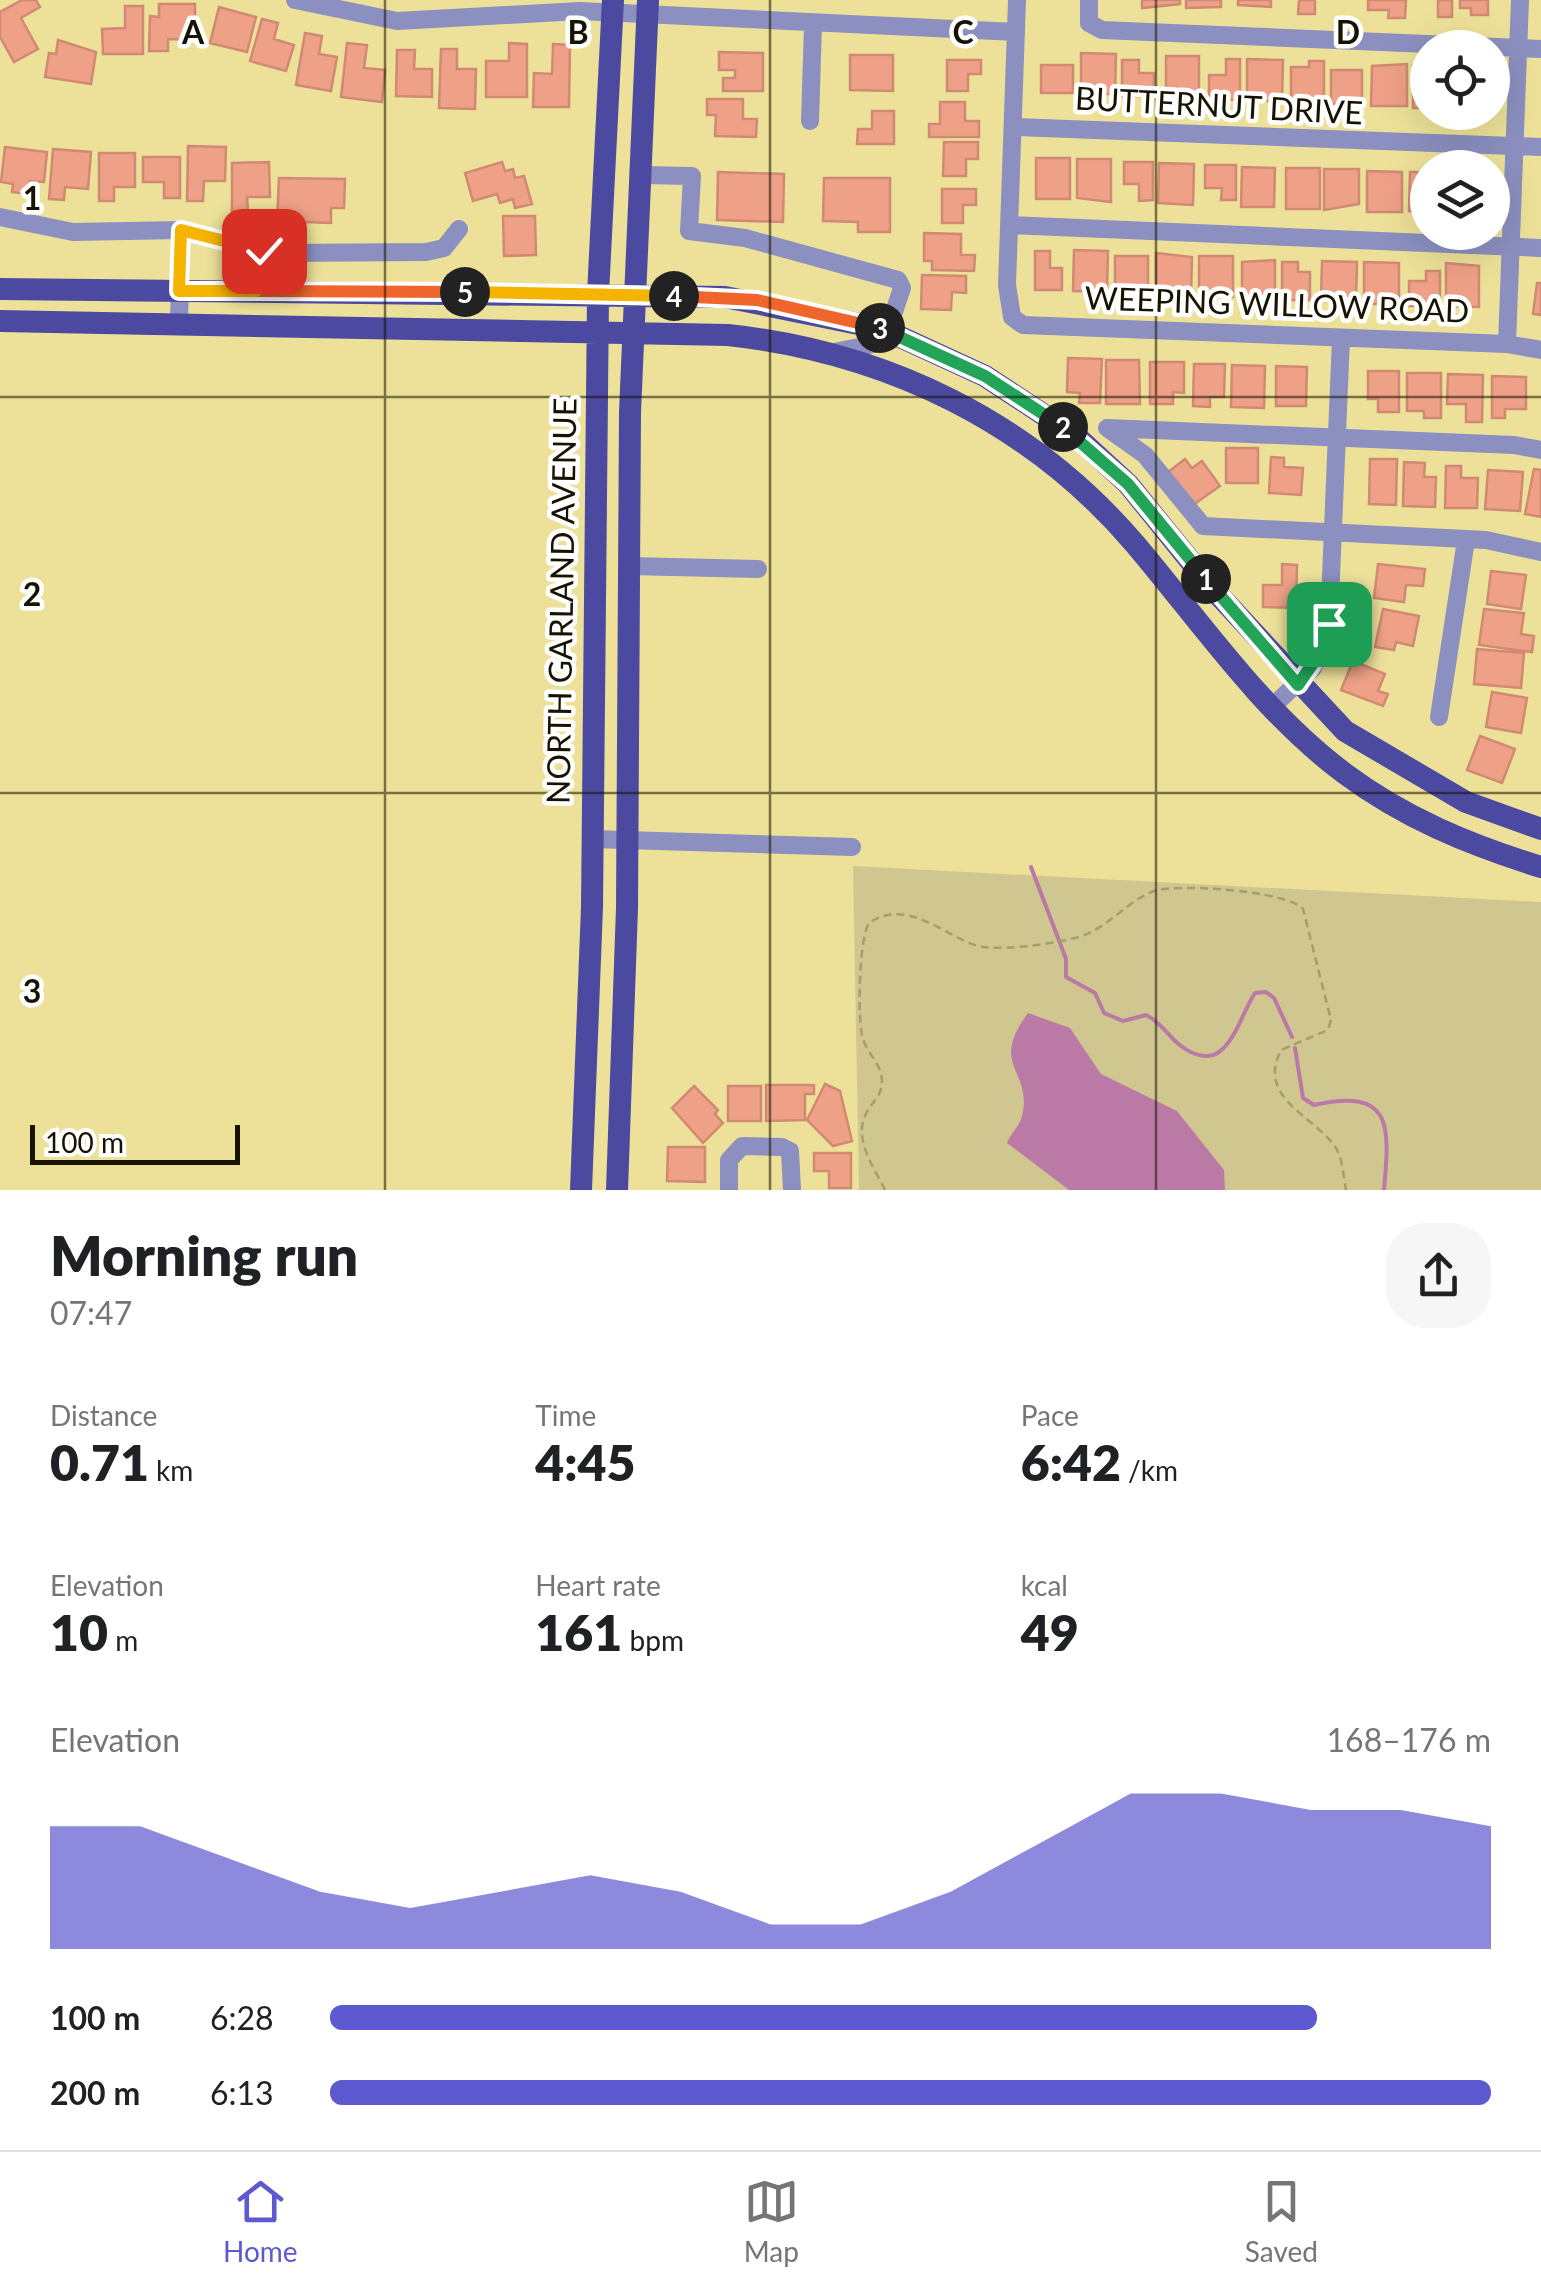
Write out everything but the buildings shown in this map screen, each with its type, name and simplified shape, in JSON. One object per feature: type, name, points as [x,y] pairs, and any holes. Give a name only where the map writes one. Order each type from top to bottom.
[{"type":"main road","name":"NORTH GARLAND AVENUE","points":[[580,1190],[592,839],[598,294],[612,6]]},
{"type":"main road","name":"NORTH GARLAND AVENUE","points":[[617,1190],[627,840],[634,332],[648,8]]},
{"type":"main road","points":[[0,288],[598,294],[757,300],[890,332],[1014,393],[1076,436],[1144,503],[1298,685],[1346,731],[1466,802],[1541,828]]},
{"type":"main road","points":[[0,320],[728,335],[834,352],[894,372],[986,418],[1072,480],[1116,524],[1272,707],[1344,772],[1406,814],[1476,847],[1541,866]]},
{"type":"main road","points":[[1116,524],[1144,503]]},
{"type":"street","points":[[295,0],[397,21],[476,8],[531,11],[612,6],[813,25],[1016,32]]},
{"type":"street","points":[[1017,0],[1010,225],[1410,242]]},
{"type":"street","points":[[1089,0],[1090,24],[1102,30],[1518,45],[1541,49]]},
{"type":"street","points":[[1520,0],[1510,246],[1541,248]]},
{"type":"street","points":[[810,122],[813,25]]},
{"type":"street","name":"BUTTERNUT DRIVE","points":[[1014,127],[1541,147]]},
{"type":"street","points":[[642,175],[692,176],[689,232],[745,238],[898,280],[902,288],[884,342],[834,352]]},
{"type":"street","points":[[0,217],[73,232],[181,230],[281,254],[426,252],[444,248],[458,229]]},
{"type":"street","name":"WEEPING WILLOW ROAD","points":[[1010,225],[1007,285],[1012,318],[1038,327],[1507,344],[1541,350]]},
{"type":"street","points":[[179,326],[181,230]]},
{"type":"street","points":[[1507,344],[1510,250]]},
{"type":"street","points":[[1272,707],[1298,685],[1318,659],[1329,624],[1341,338]]},
{"type":"street","points":[[1541,450],[1514,444],[1339,435],[1107,428],[1145,454],[1204,526],[1466,540],[1514,544],[1541,552]]},
{"type":"street","points":[[1439,717],[1466,540]]},
{"type":"street","points":[[629,566],[758,568]]},
{"type":"street","points":[[592,839],[852,848]]},
{"type":"street","points":[[728,1190],[729,1160],[742,1146],[790,1151],[792,1190]]},
{"type":"path","points":[[886,1190],[870,1161],[862,1128],[882,1086],[879,1066],[861,1027],[863,932],[874,919],[891,916],[936,922],[978,946],[1062,940],[1097,930],[1134,902],[1166,889],[1294,900],[1307,918],[1331,1020],[1328,1030],[1281,1050],[1275,1067],[1277,1087],[1286,1102],[1335,1145],[1346,1190]]},
{"type":"shaded area","points":[[853,866],[1541,902],[1541,1190],[859,1190]]},
{"type":"shaded area","points":[[1028,1013],[1070,1028],[1101,1074],[1177,1111],[1224,1170],[1225,1190],[1069,1190],[1007,1143],[1021,1119],[1024,1100],[1011,1057],[1012,1045]]},
{"type":"waterway","points":[[1031,867],[1066,959],[1066,977],[1095,993],[1104,1013],[1123,1021],[1146,1015],[1181,1046],[1197,1055],[1209,1056],[1228,1042],[1255,993],[1266,992],[1274,998],[1292,1037]]},
{"type":"waterway","points":[[1295,1048],[1303,1098],[1314,1105],[1359,1102],[1372,1107],[1380,1116],[1387,1146],[1384,1190]]},
{"type":"route","points":[[264,251],[181,230],[179,291],[725,297],[757,300],[883,329],[985,376],[1076,436],[1128,484],[1298,685],[1313,668],[1329,624]]}]
